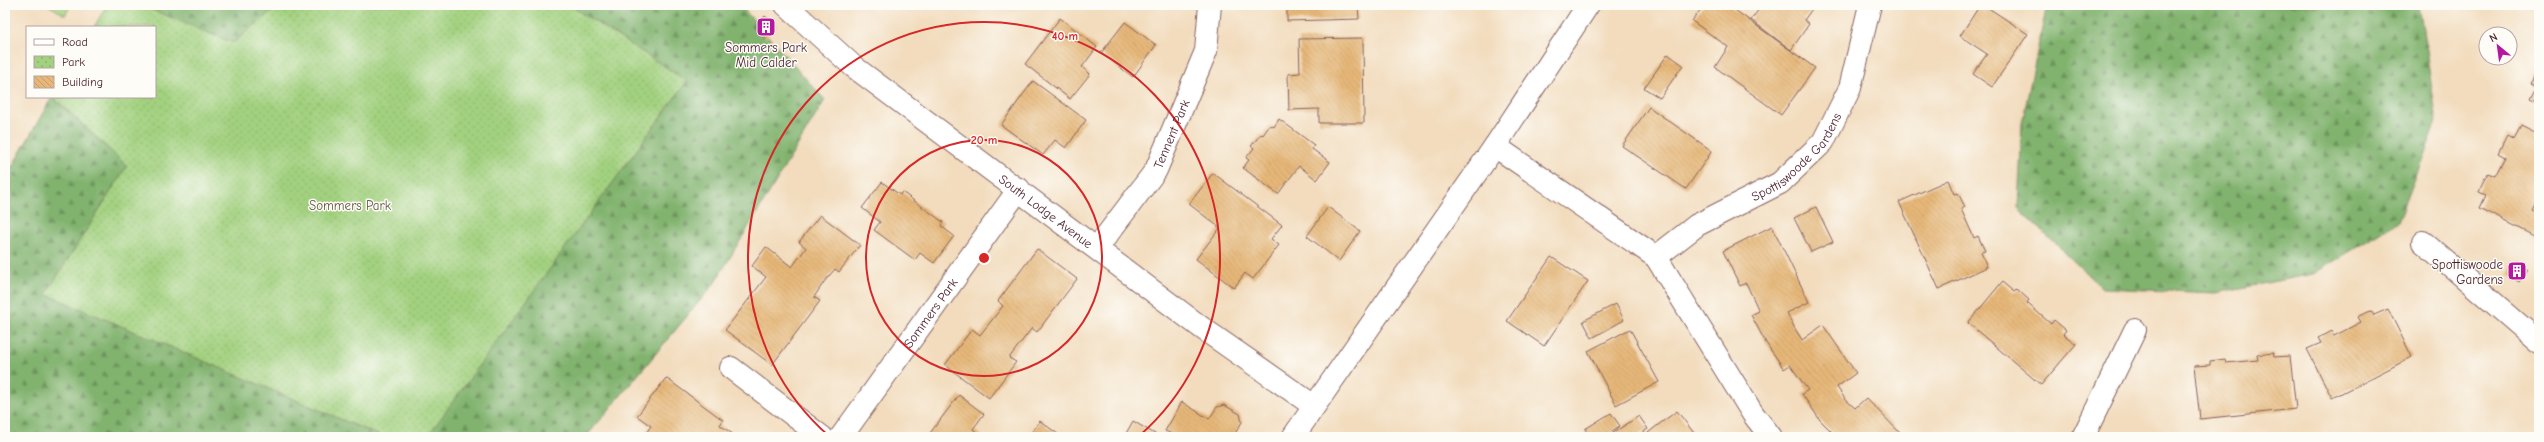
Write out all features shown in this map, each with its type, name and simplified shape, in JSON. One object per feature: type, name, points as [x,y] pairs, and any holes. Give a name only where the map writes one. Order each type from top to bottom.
[{"type":"street","name":"South Lodge Avenue","points":[[786,5],[854,66],[1202,328],[1314,406]]},
{"type":"street","name":"Tennent Park","points":[[1097,248],[1156,170],[1206,51],[1210,5]]},
{"type":"street","points":[[1293,437],[1495,146],[1588,5]]},
{"type":"street","name":"Spottiswoode Gardens","points":[[1656,257],[1698,225],[1780,183],[1823,142],[1850,88],[1870,5]]},
{"type":"street","points":[[1495,146],[1656,257],[1753,414],[1771,437]]},
{"type":"street","name":"Sommers Park","points":[[841,437],[1019,189]]},
{"type":"street","points":[[2423,242],[2539,342]]},
{"type":"street","points":[[2083,437],[2135,330]]},
{"type":"street","points":[[731,368],[822,437]]},
{"type":"green space","points":[[48,5],[71,5],[65,15]]},
{"type":"green space","name":"Sommers Park","points":[[107,5],[140,5],[233,43],[279,5],[569,5],[687,81],[427,437],[383,437],[46,294],[127,166],[54,98],[156,98],[156,26],[95,26]]},
{"type":"green space","points":[[140,5],[279,5],[233,43]]},
{"type":"green space","points":[[569,5],[740,5],[825,100],[714,284],[586,437],[427,437],[687,81]]},
{"type":"green space","points":[[2047,5],[2419,5],[2437,122],[2398,222],[2313,274],[2215,293],[2102,288],[2018,208],[2022,123]]},
{"type":"green space","points":[[51,98],[53,98],[127,166],[46,294],[383,437],[5,437],[5,179]]},
{"type":"building","points":[[1287,5],[1358,5],[1359,19],[1287,21]]},
{"type":"building","points":[[1704,5],[1728,5],[1815,68],[1781,115],[1715,67],[1728,47],[1692,21]]},
{"type":"building","points":[[1762,5],[1815,5],[1804,20],[1809,24],[1791,50],[1751,20]]},
{"type":"building","points":[[1980,5],[1984,5],[2028,34],[1992,87],[1973,74],[1987,54],[1960,36]]},
{"type":"building","name":"Sommers Park Mid Calder","points":[[765,16],[776,26],[766,38],[755,28]]},
{"type":"building","points":[[1060,18],[1097,47],[1082,67],[1090,74],[1070,99],[1025,64]]},
{"type":"building","points":[[1125,22],[1156,45],[1133,77],[1101,53]]},
{"type":"building","points":[[1363,38],[1364,123],[1319,123],[1319,109],[1289,110],[1288,74],[1300,73],[1299,39]]},
{"type":"building","points":[[1668,54],[1683,65],[1660,98],[1644,88]]},
{"type":"building","points":[[2539,66],[2539,103],[2531,99],[2537,87],[2531,83]]},
{"type":"building","points":[[1033,81],[1086,120],[1066,148],[1055,140],[1043,155],[1001,125]]},
{"type":"building","points":[[1649,107],[1712,151],[1686,189],[1622,146]]},
{"type":"building","points":[[1279,119],[1314,145],[1312,149],[1330,162],[1317,180],[1299,166],[1278,194],[1243,168],[1249,160],[1246,158],[1254,148],[1251,146],[1261,134],[1263,135],[1270,125],[1274,127]]},
{"type":"building","points":[[2521,126],[2539,135],[2539,200],[2533,211],[2539,214],[2539,238],[2479,208],[2485,195],[2478,192],[2488,173],[2495,176],[2505,157],[2498,153],[2507,135],[2514,139]]},
{"type":"building","points":[[1213,173],[1282,225],[1271,239],[1279,245],[1253,279],[1245,273],[1234,288],[1196,259],[1220,228],[1189,204]]},
{"type":"building","points":[[1948,180],[1954,194],[1958,193],[1965,207],[1961,209],[1974,238],[1978,236],[1985,251],[1981,252],[1987,267],[1939,289],[1899,202]]},
{"type":"building","points":[[882,182],[900,195],[902,192],[943,222],[941,226],[954,236],[934,263],[920,253],[915,260],[874,230],[880,222],[862,208]]},
{"type":"building","points":[[1328,207],[1360,231],[1339,261],[1307,236]]},
{"type":"building","points":[[1816,207],[1833,242],[1811,252],[1794,218]]},
{"type":"building","points":[[820,215],[860,245],[839,272],[835,269],[824,282],[814,297],[820,301],[772,365],[725,330],[766,277],[752,266],[766,247],[792,267],[806,248],[799,242]]},
{"type":"building","points":[[1772,226],[1809,302],[1787,313],[1802,340],[1823,325],[1856,373],[1837,387],[1845,399],[1855,408],[1866,398],[1904,437],[1837,437],[1820,420],[1802,394],[1808,390],[1790,365],[1784,369],[1766,343],[1751,315],[1759,311],[1746,283],[1740,286],[1723,251]]},
{"type":"building","points":[[1037,249],[1077,279],[1037,332],[1032,328],[1009,358],[1016,362],[989,398],[945,365],[972,329],[980,335],[1003,306],[998,301]]},
{"type":"building","points":[[1551,257],[1588,281],[1544,346],[1507,321]]},
{"type":"building","name":"Spottiswoode Gardens","points":[[2515,261],[2528,269],[2519,282],[2507,274]]},
{"type":"building","points":[[2002,282],[2014,292],[2017,289],[2029,300],[2027,303],[2051,324],[2054,320],[2066,330],[2063,334],[2076,344],[2041,385],[1968,323]]},
{"type":"building","points":[[1616,304],[1624,320],[1592,338],[1583,321]]},
{"type":"building","points":[[2388,309],[2412,357],[2332,398],[2307,349],[2321,343],[2318,338],[2331,331],[2334,336],[2361,322],[2358,317],[2368,312],[2372,311],[2374,315]]},
{"type":"building","points":[[1630,329],[1659,382],[1616,405],[1588,351]]},
{"type":"building","points":[[2273,353],[2274,357],[2290,356],[2296,409],[2200,419],[2194,366],[2210,365],[2210,361],[2225,359],[2226,363],[2258,360],[2257,355]]},
{"type":"building","points":[[666,378],[723,420],[720,425],[737,437],[643,437],[651,426],[637,416]]},
{"type":"building","points":[[959,395],[984,414],[973,429],[983,437],[927,437]]},
{"type":"building","points":[[1182,402],[1209,419],[1217,407],[1224,405],[1240,414],[1242,422],[1233,437],[1171,437],[1172,434],[1165,431]]},
{"type":"building","points":[[1677,411],[1697,437],[1643,437],[1658,425]]},
{"type":"building","points":[[1611,413],[1620,426],[1602,437],[1590,437],[1585,429]]},
{"type":"building","points":[[1639,416],[1648,429],[1636,437],[1616,437],[1613,433]]},
{"type":"building","points":[[1040,421],[1062,437],[1028,437]]},
{"type":"building","points":[[1133,421],[1160,437],[1124,437]]},
{"type":"place","name":"Sommers Park Mid Calder","points":[[766,27]]},
{"type":"place","name":"Spottiswoode Gardens","points":[[2517,271]]}]
